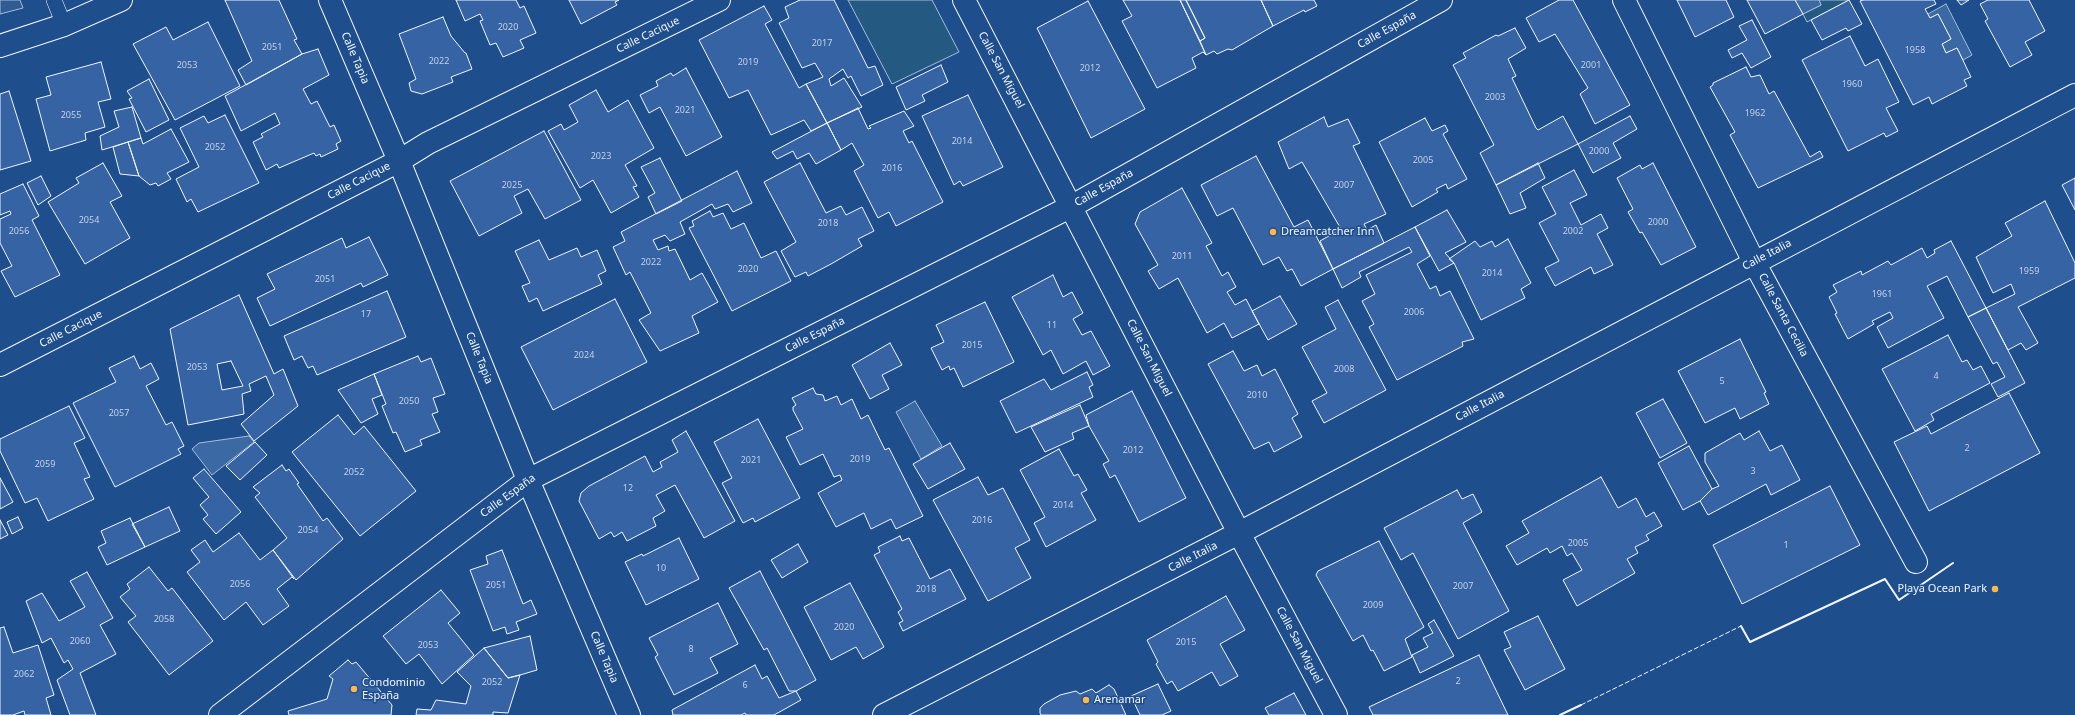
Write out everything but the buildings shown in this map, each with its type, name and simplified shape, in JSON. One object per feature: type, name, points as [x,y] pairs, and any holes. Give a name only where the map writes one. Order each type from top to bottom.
[{"type":"street","points":[[0,46],[64,24],[121,0]]},
{"type":"street","name":"Calle Tapia","points":[[330,0],[399,161],[528,480],[630,715]]},
{"type":"street","name":"Calle Cacique","points":[[0,365],[399,161],[428,143],[719,0]]},
{"type":"street","name":"Calle San Miguel","points":[[964,0],[1072,206],[1239,533],[1336,715]]},
{"type":"street","name":"Calle España","points":[[220,715],[528,480],[1072,206],[1441,0]]},
{"type":"street","name":"Calle Santa Cecilia","points":[[1624,0],[1754,262],[1916,562]]},
{"type":"street","name":"Calle Italia","points":[[884,715],[1239,533],[2075,95]]},
{"type":"lane","points":[[54,0],[64,24]]},
{"type":"shaded area","points":[[0,0],[20,0],[23,8],[0,14]]},
{"type":"shaded area","points":[[848,0],[932,0],[959,52],[892,84]]},
{"type":"shaded area","points":[[1795,0],[1819,0],[1821,5],[1803,14]]},
{"type":"shaded area","points":[[1819,0],[1849,0],[1807,22],[1803,14],[1821,5]]},
{"type":"shaded area","points":[[1946,4],[1972,55],[1963,60],[1957,48],[1946,53],[1942,44],[1951,39],[1938,14],[1930,18],[1928,14]]},
{"type":"shaded area","points":[[915,401],[942,446],[921,459],[896,412]]},
{"type":"shaded area","points":[[249,436],[254,442],[212,475],[192,449],[199,443]]},
{"type":"fence","points":[[1581,705],[1741,626]]},
{"type":"wall","points":[[1741,626],[1750,642],[1885,579],[1899,600],[1953,563]]},
{"type":"wall","points":[[1560,715],[1581,705]]},
{"type":"place","name":"Dreamcatcher Inn","points":[[1273,232]]},
{"type":"place","name":"Playa Ocean Park","points":[[1995,589]]},
{"type":"place","name":"Condominio España","points":[[354,689]]},
{"type":"place","name":"Arenamar","points":[[1086,700]]}]
